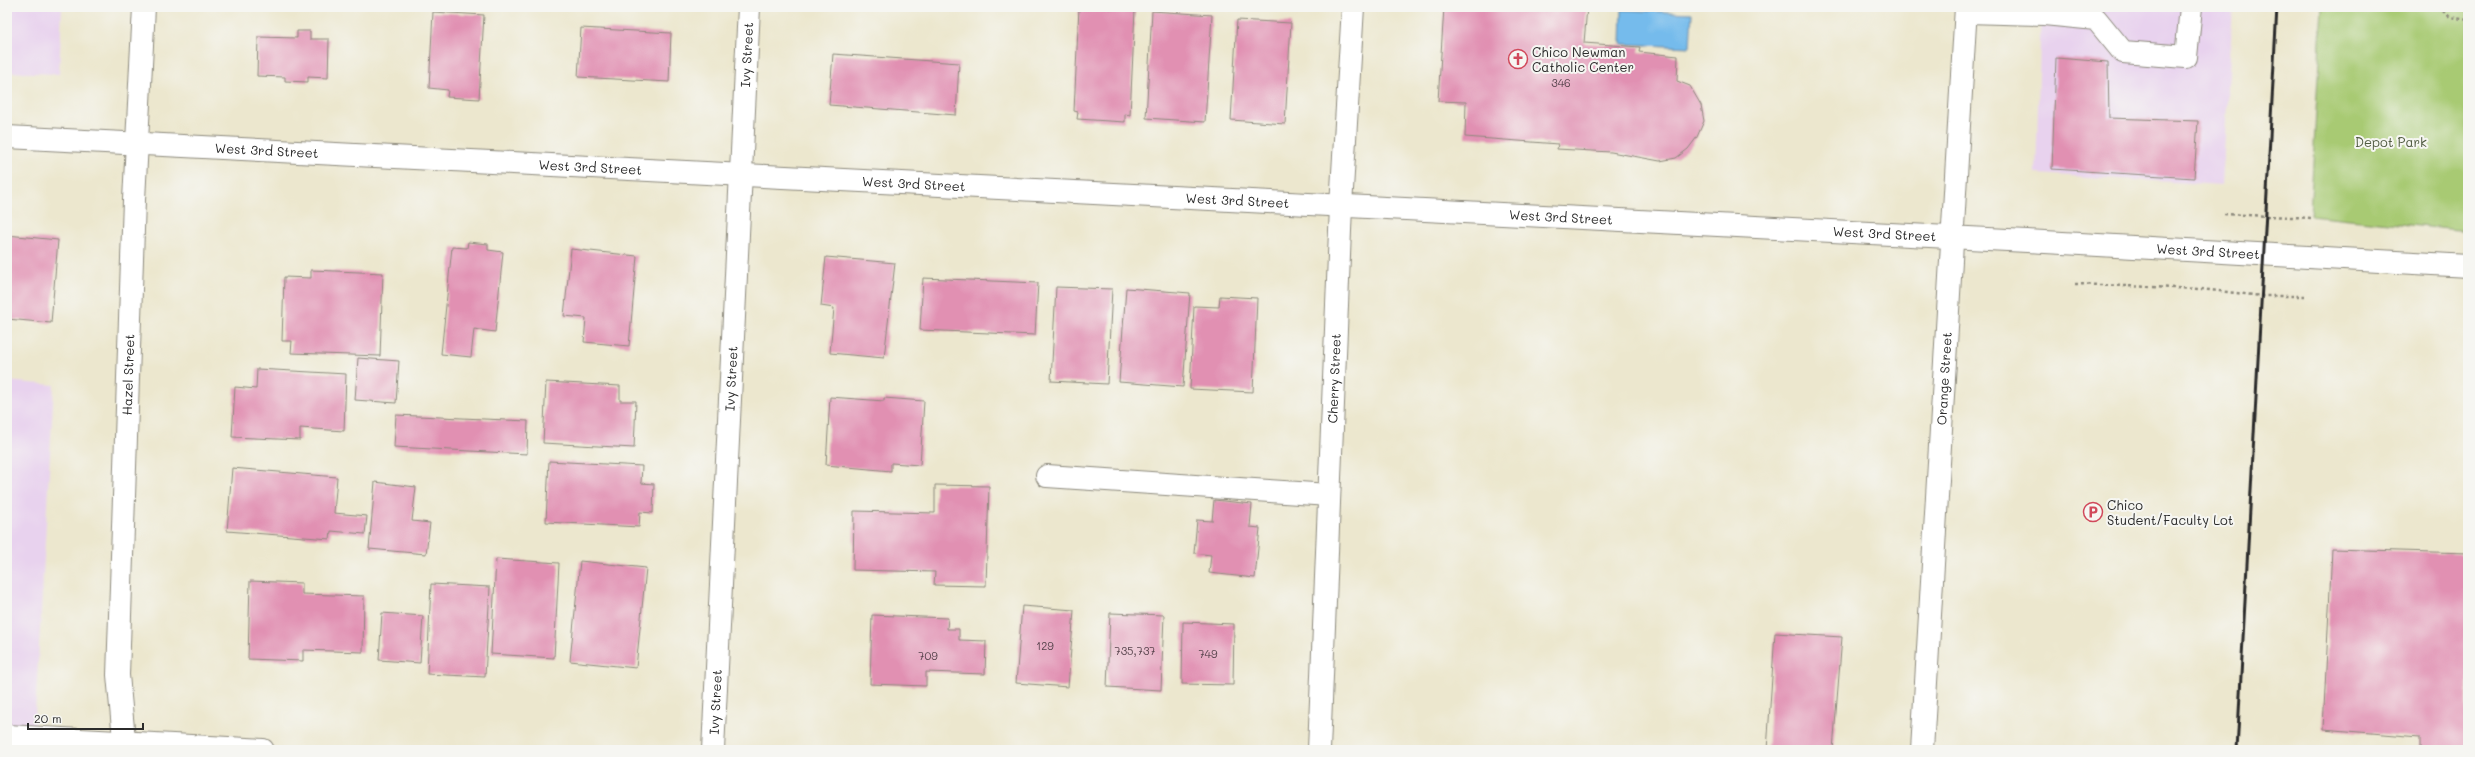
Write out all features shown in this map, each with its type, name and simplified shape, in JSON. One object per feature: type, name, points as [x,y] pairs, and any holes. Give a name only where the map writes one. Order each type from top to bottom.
[{"type":"street","name":"Hazel Street","points":[[125,746],[118,675],[137,144],[144,7]]},
{"type":"street","name":"Ivy Street","points":[[713,750],[749,7]]},
{"type":"street","name":"Cherry Street","points":[[1319,750],[1341,206],[1353,7]]},
{"type":"street","points":[[1966,9],[2096,19],[2123,52],[2186,58],[2191,7]]},
{"type":"street","name":"Orange Street","points":[[1922,750],[1951,237],[1966,9]]},
{"type":"street","name":"West 3rd Street","points":[[7,137],[1951,237],[2468,266]]},
{"type":"street","points":[[1047,476],[1329,495]]},
{"type":"street","points":[[7,736],[125,746],[263,750]]},
{"type":"path","points":[[2438,7],[2450,17],[2468,20]]},
{"type":"path","points":[[2224,214],[2313,218]]},
{"type":"path","points":[[2075,284],[2202,290],[2262,296],[2305,296]]},
{"type":"shaded area","points":[[7,7],[62,7],[59,74],[7,72]]},
{"type":"shaded area","points":[[2041,7],[2233,7],[2222,185],[2036,174]]},
{"type":"shaded area","points":[[7,381],[54,385],[33,750],[7,750]]},
{"type":"green space","name":"Depot Park","points":[[2322,7],[2468,7],[2468,231],[2310,215]]},
{"type":"water","points":[[1622,10],[1692,13],[1690,47],[1621,44]]},
{"type":"building","points":[[1079,7],[1135,10],[1130,115],[1125,114],[1125,122],[1077,119],[1078,112],[1074,111]]},
{"type":"building","points":[[1444,7],[1587,7],[1584,43],[1640,47],[1639,52],[1678,56],[1677,81],[1690,86],[1701,105],[1704,121],[1697,137],[1688,149],[1676,158],[1660,161],[1611,152],[1557,149],[1558,144],[1465,137],[1466,102],[1438,101]]},
{"type":"building","points":[[1152,11],[1212,15],[1205,122],[1146,118]]},
{"type":"building","points":[[433,12],[484,15],[479,99],[447,97],[448,90],[429,88]]},
{"type":"building","points":[[1237,20],[1291,23],[1285,124],[1231,120]]},
{"type":"building","points":[[581,28],[671,33],[669,82],[578,77]]},
{"type":"building","points":[[297,31],[310,31],[310,39],[329,39],[328,78],[308,77],[308,82],[285,81],[285,77],[257,76],[258,37],[297,38]]},
{"type":"building","points":[[833,54],[959,63],[956,115],[829,105]]},
{"type":"building","points":[[2056,58],[2108,62],[2109,118],[2198,121],[2194,178],[2052,169]]},
{"type":"building","points":[[7,235],[58,240],[51,323],[7,319]]},
{"type":"building","points":[[468,242],[488,244],[488,250],[503,252],[495,332],[474,329],[471,357],[441,354],[452,247],[467,248]]},
{"type":"building","points":[[571,249],[637,256],[629,346],[584,342],[586,318],[564,316]]},
{"type":"building","points":[[826,257],[895,263],[884,358],[830,353],[834,308],[821,306]]},
{"type":"building","points":[[311,270],[383,273],[380,356],[291,353],[292,341],[282,341],[284,277],[311,278]]},
{"type":"building","points":[[923,278],[1038,283],[1035,335],[920,330]]},
{"type":"building","points":[[1056,287],[1112,289],[1107,384],[1051,381]]},
{"type":"building","points":[[1126,288],[1190,293],[1183,387],[1119,382]]},
{"type":"building","points":[[1220,296],[1257,298],[1253,392],[1190,389],[1194,306],[1219,307]]},
{"type":"building","points":[[358,358],[399,361],[396,403],[355,400]]},
{"type":"building","points":[[257,369],[346,374],[344,431],[300,428],[300,440],[232,437],[235,387],[256,389]]},
{"type":"building","points":[[546,382],[620,386],[620,401],[636,401],[634,448],[543,443]]},
{"type":"building","points":[[830,397],[884,401],[884,398],[924,401],[920,465],[891,463],[891,471],[826,465]]},
{"type":"building","points":[[396,415],[528,421],[527,454],[394,447]]},
{"type":"building","points":[[549,461],[642,466],[641,483],[654,484],[653,513],[640,512],[639,527],[546,522]]},
{"type":"building","points":[[232,468],[337,477],[334,513],[367,516],[365,534],[331,531],[330,539],[227,531]]},
{"type":"building","points":[[375,482],[416,487],[412,521],[430,523],[426,554],[369,549]]},
{"type":"building","points":[[935,485],[989,486],[986,586],[934,585],[935,572],[853,570],[854,511],[935,513]]},
{"type":"building","points":[[1214,500],[1252,504],[1250,527],[1260,528],[1255,578],[1209,573],[1211,555],[1194,553],[1197,520],[1212,521]]},
{"type":"building","points":[[2332,549],[2468,553],[2467,750],[2420,750],[2420,737],[2323,729]]},
{"type":"building","points":[[496,559],[559,563],[554,658],[491,654]]},
{"type":"building","points":[[580,561],[646,568],[636,668],[570,661]]},
{"type":"building","points":[[250,581],[302,583],[302,594],[364,596],[363,652],[303,650],[303,661],[248,659]]},
{"type":"building","points":[[431,584],[490,587],[485,677],[427,674]]},
{"type":"building","points":[[1022,606],[1074,610],[1068,687],[1016,683]]},
{"type":"building","points":[[382,613],[423,616],[420,663],[379,660]]},
{"type":"building","points":[[1110,613],[1164,615],[1161,690],[1107,687]]},
{"type":"building","points":[[872,615],[948,618],[947,629],[959,629],[959,640],[986,641],[985,674],[926,672],[926,686],[870,684]]},
{"type":"building","points":[[1183,622],[1234,624],[1233,685],[1182,684]]},
{"type":"building","points":[[1775,633],[1842,637],[1833,750],[1767,750]]},
{"type":"railway","points":[[2237,750],[2277,7]]},
{"type":"place","name":"Chico Newman Catholic Center","points":[[1518,59]]},
{"type":"place","name":"Chico Student/Faculty Lot","points":[[2093,512]]}]
